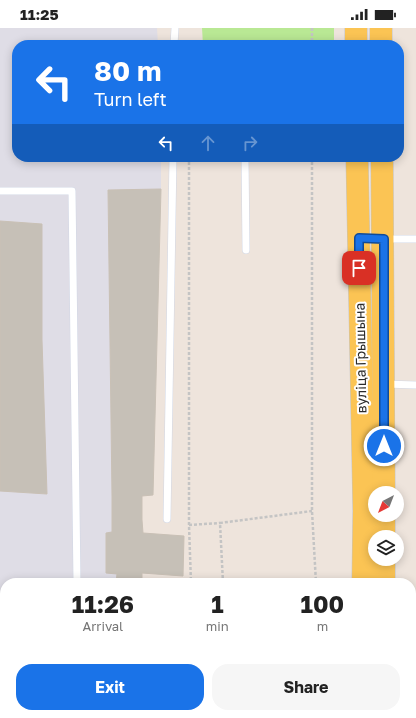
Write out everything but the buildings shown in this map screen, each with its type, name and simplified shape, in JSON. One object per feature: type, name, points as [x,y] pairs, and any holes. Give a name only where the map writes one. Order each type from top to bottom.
[{"type":"main road","points":[[356,28],[356,40]]},
{"type":"main road","points":[[381,28],[381,40]]},
{"type":"main road","name":"вуліца Грышына","points":[[357,162],[359,238],[383,486]]},
{"type":"main road","name":"вуліца Грышына","points":[[363,578],[364,511],[384,239],[382,162]]},
{"type":"main road","points":[[384,566],[384,578]]},
{"type":"lane","points":[[174,40],[175,28]]},
{"type":"lane","points":[[167,519],[173,162]]},
{"type":"lane","points":[[245,162],[246,250]]},
{"type":"lane","points":[[0,191],[72,191],[77,578]]},
{"type":"lane","points":[[359,238],[416,239]]},
{"type":"lane","points":[[373,385],[416,384]]},
{"type":"path","points":[[312,28],[312,40]]},
{"type":"path","points":[[190,162],[189,525],[191,578]]},
{"type":"path","points":[[312,162],[312,511],[316,578]]},
{"type":"path","points":[[189,525],[220,523],[312,511]]},
{"type":"path","points":[[220,523],[223,578]]},
{"type":"shaded area","points":[[0,28],[157,28],[158,40],[12,40],[12,162],[161,162],[153,495],[142,496],[142,520],[143,533],[184,536],[183,576],[142,573],[142,578],[0,578]]},
{"type":"green space","points":[[202,28],[334,28],[334,40],[203,40]]},
{"type":"route","points":[[359,268],[359,238],[384,239],[384,446]]}]
